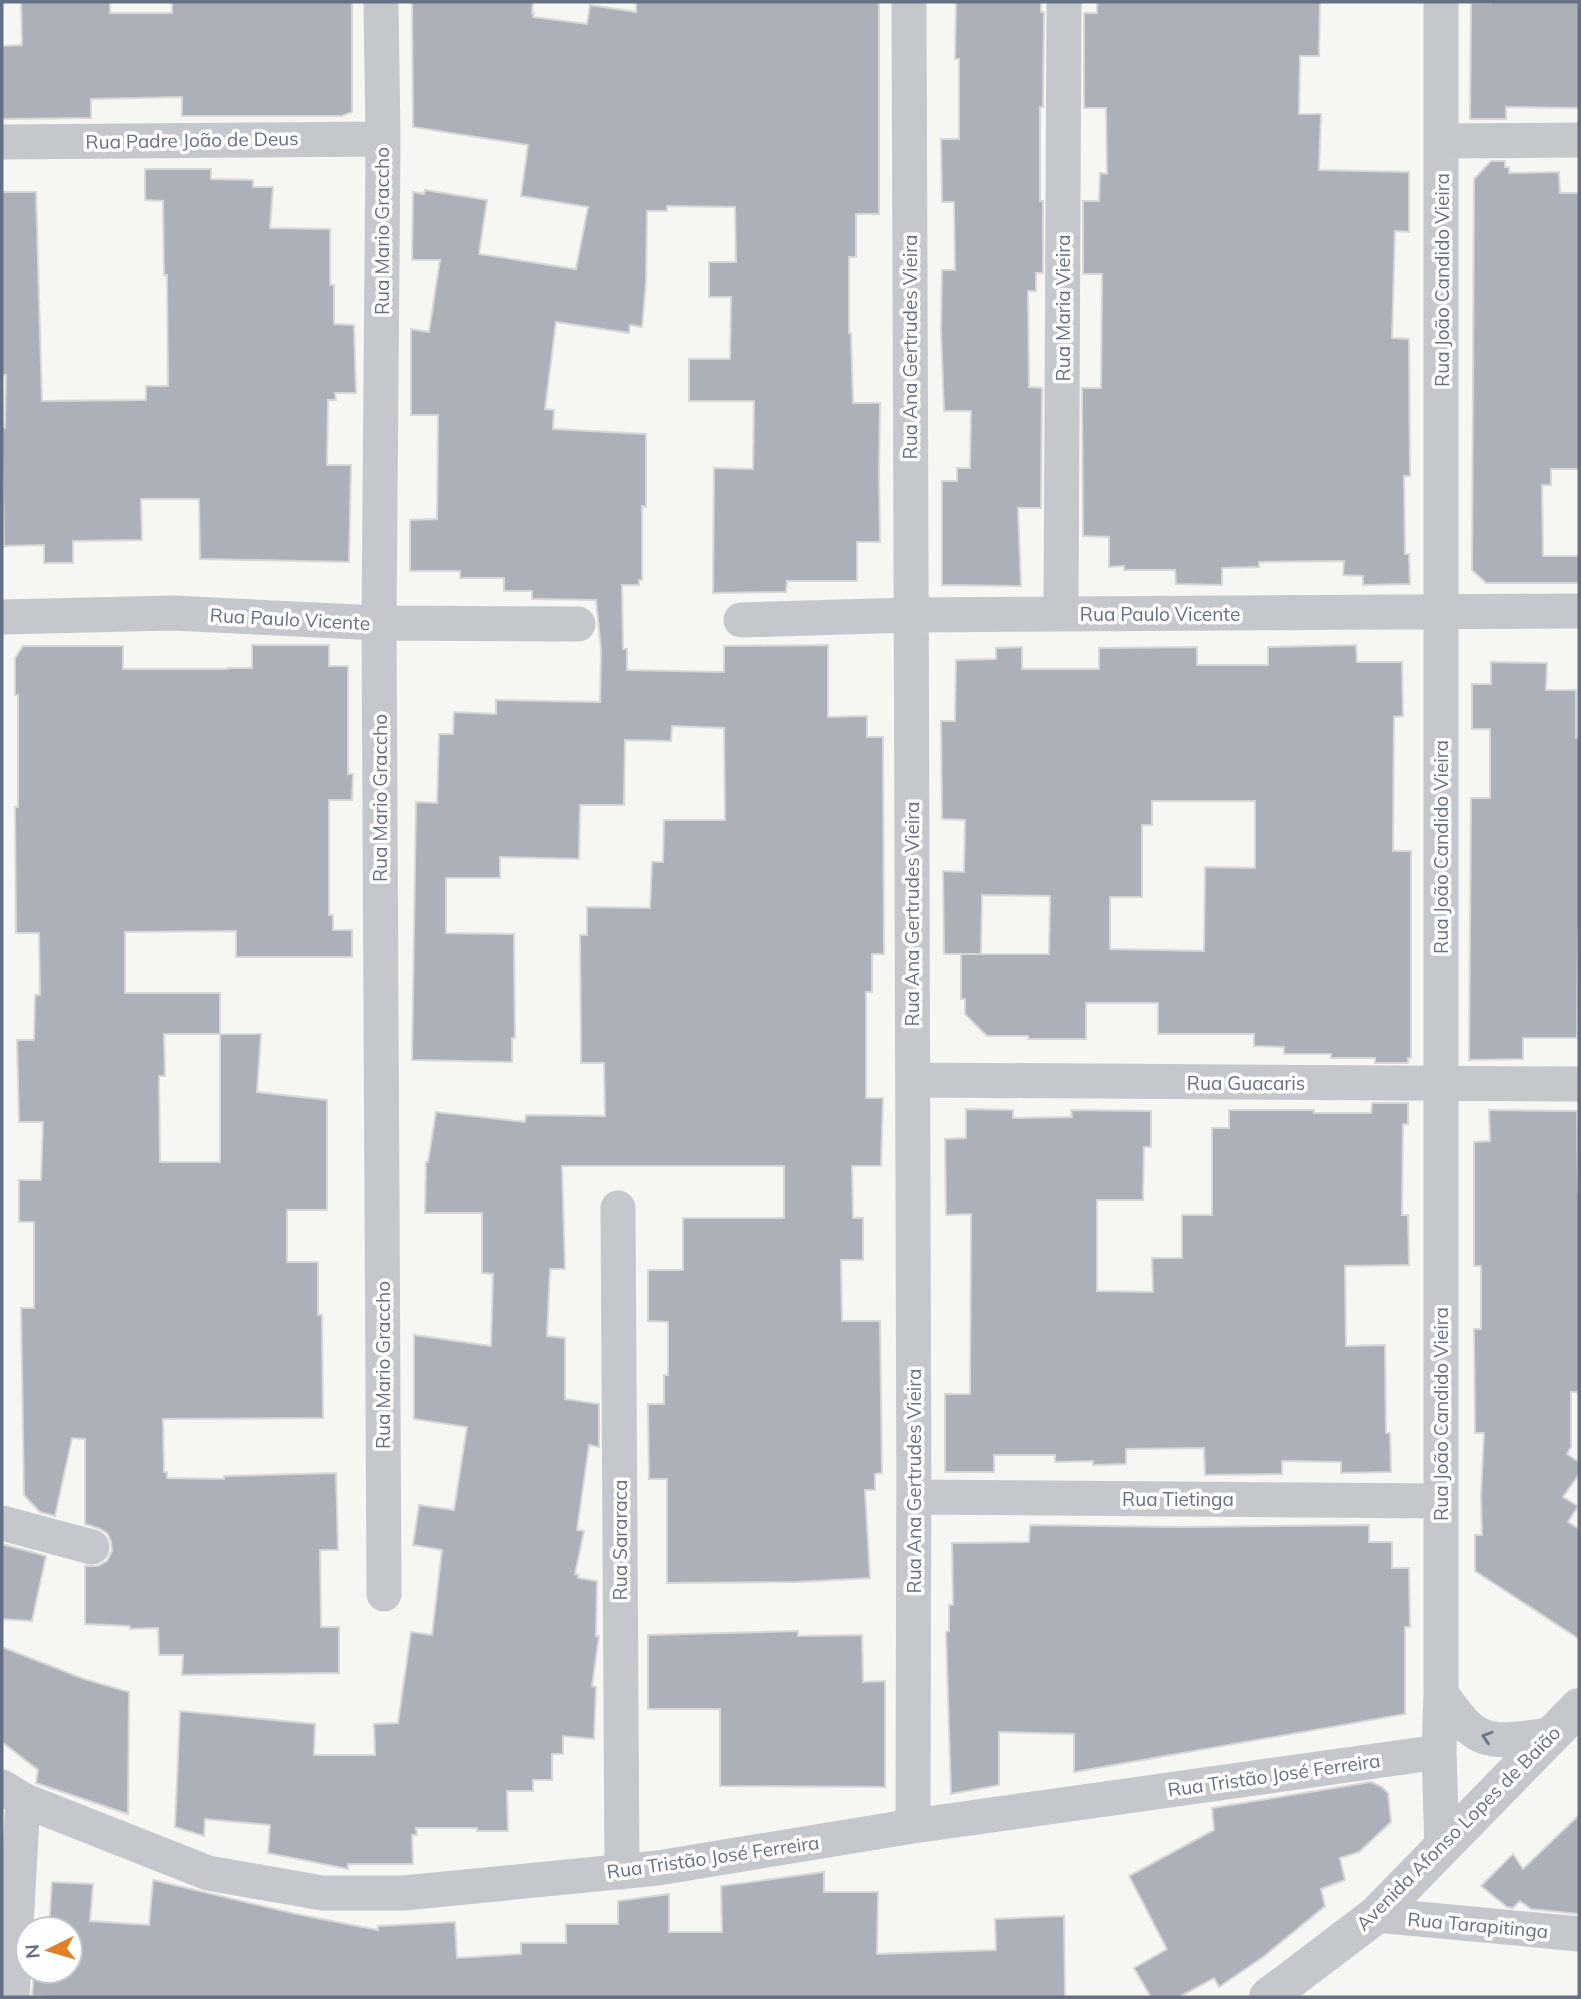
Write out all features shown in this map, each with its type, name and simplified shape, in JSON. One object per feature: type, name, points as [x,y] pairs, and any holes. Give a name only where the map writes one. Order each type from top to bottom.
[{"type":"street","name":"Rua Mario Graccho","points":[[381,2],[383,139],[379,623],[384,1594]]},
{"type":"street","name":"Rua Ana Gertrudes Vieira","points":[[909,2],[915,1497],[913,1826]]},
{"type":"street","name":"Rua Maria Vieira","points":[[1061,614],[1064,2]]},
{"type":"street","name":"Rua João Candido Vieira","points":[[1441,2],[1441,1693],[1438,1752],[1442,1847]]},
{"type":"street","name":"Rua Padre João de Deus","points":[[2,142],[383,139]]},
{"type":"street","points":[[1442,141],[1579,140]]},
{"type":"street","name":"Rua Paulo Vicente","points":[[741,620],[910,615],[1579,611]]},
{"type":"street","name":"Rua Paulo Vicente","points":[[2,617],[173,614],[379,623],[578,624]]},
{"type":"street","name":"Rua Guacaris","points":[[913,1080],[1579,1084]]},
{"type":"street","name":"Rua Sararaca","points":[[618,1208],[622,1872]]},
{"type":"street","name":"Rua Tietinga","points":[[915,1497],[1441,1501]]},
{"type":"street","points":[[2,1523],[92,1547]]},
{"type":"street","points":[[1441,1693],[1458,1719],[1481,1737],[1501,1741],[1552,1735]]},
{"type":"street","name":"Avenida Afonso Lopes de Baião","points":[[1269,1997],[1376,1915],[1579,1707]]},
{"type":"street","name":"Rua Tristão José Ferreira","points":[[12,1794],[208,1873],[321,1893],[404,1893],[658,1868],[913,1826],[1438,1752]]},
{"type":"street","points":[[12,1794],[12,1997]]},
{"type":"street","name":"Rua Tarapitinga","points":[[1376,1915],[1579,1934]]},
{"type":"building","points":[[21,2],[110,2],[110,13],[172,13],[172,2],[352,2],[352,112],[342,116],[182,116],[182,97],[91,99],[91,118],[2,119],[2,46],[22,45]]},
{"type":"building","points":[[412,2],[533,2],[533,17],[587,24],[590,5],[636,12],[636,2],[879,2],[879,214],[856,214],[856,257],[849,257],[849,333],[853,403],[880,403],[880,542],[857,542],[857,581],[787,581],[786,592],[713,593],[714,468],[753,469],[754,401],[689,401],[689,359],[730,359],[731,297],[709,297],[709,262],[736,262],[735,207],[667,206],[667,211],[647,211],[642,327],[630,325],[629,333],[556,322],[545,409],[554,410],[553,429],[646,434],[642,580],[639,580],[639,585],[622,585],[623,649],[627,649],[627,670],[724,672],[724,646],[828,645],[828,717],[867,716],[867,737],[883,737],[884,954],[872,954],[872,992],[866,992],[866,1098],[883,1098],[881,1166],[852,1166],[853,1218],[863,1218],[863,1260],[841,1260],[842,1321],[880,1321],[882,1473],[875,1474],[875,1490],[865,1490],[870,1578],[797,1582],[667,1583],[667,1479],[649,1479],[648,1404],[664,1404],[664,1375],[668,1375],[668,1322],[648,1321],[648,1270],[683,1270],[683,1218],[784,1218],[784,1166],[562,1166],[565,1269],[550,1269],[547,1336],[565,1338],[565,1399],[599,1404],[599,1447],[589,1445],[577,1530],[584,1531],[575,1574],[579,1575],[578,1578],[597,1581],[596,1636],[599,1636],[592,1686],[596,1687],[594,1739],[563,1736],[563,1754],[552,1754],[552,1780],[533,1780],[533,1791],[507,1791],[508,1831],[416,1828],[417,1835],[412,1835],[413,1864],[348,1864],[348,1869],[268,1853],[270,1825],[205,1819],[204,1836],[175,1827],[180,1711],[315,1724],[314,1755],[375,1755],[374,1724],[398,1723],[411,1632],[432,1635],[442,1550],[413,1545],[419,1505],[454,1510],[467,1427],[414,1419],[414,1335],[491,1346],[493,1274],[482,1273],[482,1213],[425,1213],[426,1162],[436,1112],[525,1122],[526,1115],[605,1116],[604,1063],[581,1063],[580,935],[587,935],[587,907],[650,908],[652,862],[663,862],[664,820],[725,820],[724,728],[672,726],[671,741],[625,740],[624,805],[580,805],[579,859],[500,857],[500,878],[446,878],[446,933],[514,934],[515,1038],[512,1038],[512,1062],[412,1060],[416,802],[437,803],[439,734],[453,734],[454,712],[496,714],[496,700],[600,702],[601,650],[596,600],[532,599],[532,591],[504,591],[504,578],[460,578],[460,571],[410,571],[410,520],[437,519],[438,415],[411,415],[411,329],[429,332],[440,260],[412,260],[413,192],[424,194],[425,190],[487,200],[479,254],[576,269],[588,207],[521,196],[528,145],[413,127]]},
{"type":"building","points":[[956,2],[1041,2],[1041,12],[1044,12],[1043,107],[1040,107],[1043,273],[1036,273],[1036,291],[1028,291],[1029,387],[1042,388],[1041,508],[1018,508],[1021,586],[942,585],[942,481],[957,481],[957,468],[970,468],[971,411],[944,411],[941,331],[942,270],[955,270],[954,202],[942,202],[941,139],[959,139],[959,59],[955,59]]},
{"type":"building","points":[[1097,2],[1320,2],[1319,56],[1300,56],[1299,114],[1321,114],[1319,170],[1409,172],[1409,232],[1395,231],[1392,338],[1409,339],[1410,476],[1404,476],[1405,554],[1409,554],[1410,584],[1363,585],[1363,576],[1343,575],[1344,561],[1259,562],[1259,567],[1222,568],[1222,585],[1176,584],[1175,570],[1124,570],[1124,566],[1109,567],[1109,537],[1083,536],[1082,388],[1101,388],[1102,274],[1083,274],[1083,201],[1099,201],[1100,173],[1107,174],[1106,108],[1084,108],[1084,13],[1097,13]]},
{"type":"building","points":[[1579,2],[1579,108],[1506,107],[1506,119],[1470,119],[1471,3]]},
{"type":"building","points":[[1491,161],[1505,161],[1509,173],[1559,172],[1560,193],[1579,193],[1579,469],[1551,469],[1551,485],[1542,485],[1543,556],[1579,556],[1579,583],[1486,583],[1472,570],[1474,179]]},
{"type":"building","points":[[145,169],[211,169],[211,179],[253,180],[253,187],[273,187],[270,228],[330,229],[330,285],[334,285],[334,324],[354,325],[356,393],[335,393],[336,400],[328,400],[327,465],[351,465],[349,562],[200,559],[199,499],[141,499],[142,540],[73,541],[73,563],[44,563],[44,545],[4,546],[2,428],[5,428],[6,375],[2,375],[2,192],[36,192],[42,401],[146,400],[146,386],[168,386],[163,201],[145,200]]},
{"type":"building","points":[[252,645],[329,645],[329,666],[348,666],[348,774],[353,774],[352,800],[329,800],[329,915],[333,915],[333,930],[352,930],[352,957],[236,957],[236,931],[125,932],[125,993],[220,993],[220,1034],[261,1034],[257,1092],[327,1100],[327,1210],[287,1210],[287,1262],[318,1262],[318,1315],[322,1315],[323,1418],[163,1419],[164,1472],[167,1472],[167,1478],[224,1479],[224,1476],[336,1473],[338,1550],[320,1550],[321,1627],[339,1627],[339,1673],[182,1675],[183,1655],[159,1655],[158,1628],[130,1629],[130,1626],[85,1624],[85,1566],[98,1566],[107,1561],[112,1551],[107,1533],[85,1524],[85,1439],[72,1438],[55,1516],[40,1512],[24,1495],[21,1308],[34,1308],[34,1222],[19,1222],[19,1180],[41,1180],[43,1122],[19,1122],[17,1040],[34,1040],[35,995],[40,995],[39,933],[16,933],[18,695],[15,695],[15,658],[23,646],[123,646],[123,669],[252,668]],"holes":[[[164,1034],[220,1034],[220,1162],[160,1162],[159,1076],[165,1076]]]},
{"type":"building","points":[[1356,645],[1357,662],[1402,662],[1403,716],[1394,717],[1393,851],[1411,851],[1411,1058],[1408,1058],[1408,1063],[1375,1063],[1375,1058],[1331,1058],[1331,1054],[1284,1054],[1284,1047],[1254,1046],[1254,1034],[1158,1034],[1158,1003],[1086,1003],[1086,1039],[987,1036],[965,1014],[965,999],[961,999],[961,954],[944,954],[943,871],[964,872],[965,820],[942,819],[941,721],[955,721],[956,660],[996,659],[996,648],[1022,647],[1022,669],[1099,669],[1099,648],[1197,647],[1197,665],[1268,665],[1268,647]],"holes":[[[1152,801],[1255,801],[1255,868],[1205,867],[1204,951],[1110,949],[1110,897],[1142,897],[1142,825],[1152,825]],[[982,895],[1050,896],[1049,954],[981,954]]]},
{"type":"building","points":[[1491,662],[1547,663],[1546,690],[1576,690],[1576,738],[1579,738],[1577,1038],[1523,1038],[1523,1059],[1469,1060],[1471,798],[1490,798],[1490,729],[1472,729],[1472,684],[1491,684]]},
{"type":"building","points":[[1372,1103],[1408,1103],[1408,1124],[1403,1124],[1402,1215],[1408,1215],[1409,1265],[1345,1266],[1346,1346],[1385,1345],[1386,1433],[1390,1433],[1391,1472],[1341,1473],[1341,1462],[1282,1461],[1282,1474],[1205,1475],[1204,1448],[1126,1449],[1126,1464],[1055,1462],[1055,1455],[994,1455],[994,1472],[945,1472],[945,1394],[970,1394],[971,1214],[946,1215],[945,1139],[966,1138],[966,1109],[1013,1110],[1013,1118],[1072,1117],[1071,1110],[1151,1111],[1151,1147],[1144,1147],[1143,1200],[1097,1200],[1097,1291],[1153,1292],[1152,1258],[1182,1258],[1182,1215],[1212,1215],[1212,1128],[1229,1128],[1229,1110],[1371,1113]]},
{"type":"building","points":[[1489,1110],[1577,1111],[1579,1392],[1571,1392],[1571,1447],[1567,1454],[1579,1462],[1579,1474],[1563,1497],[1578,1506],[1568,1522],[1579,1529],[1579,1639],[1475,1571],[1475,1535],[1482,1535],[1484,1433],[1475,1433],[1474,1329],[1481,1329],[1481,1266],[1474,1266],[1474,1142],[1490,1141]]},
{"type":"building","points":[[1030,1525],[1369,1525],[1369,1542],[1392,1542],[1392,1568],[1409,1568],[1410,1627],[1405,1627],[1405,1714],[1074,1772],[1074,1734],[999,1732],[999,1785],[951,1794],[946,1632],[949,1631],[949,1605],[953,1605],[952,1543],[1029,1542]]},
{"type":"building","points":[[2,1544],[46,1556],[32,1621],[2,1619]]},
{"type":"building","points":[[798,1631],[798,1636],[862,1635],[863,1682],[885,1681],[885,1787],[720,1786],[720,1709],[648,1709],[648,1635]]},
{"type":"building","points":[[2,1647],[84,1679],[129,1692],[128,1814],[36,1783],[38,1770],[2,1742]]},
{"type":"building","points":[[1371,1782],[1388,1793],[1391,1822],[1359,1852],[1340,1858],[1345,1880],[1321,1889],[1325,1906],[1263,1957],[1219,1987],[1214,1978],[1179,1997],[1151,1997],[1134,1968],[1167,1949],[1129,1876],[1214,1830],[1212,1808]]},
{"type":"building","points":[[1579,1815],[1579,1914],[1531,1909],[1520,1901],[1513,1908],[1507,1907],[1481,1886],[1513,1854],[1523,1869]]},
{"type":"building","points":[[824,1872],[824,1892],[878,1892],[877,1954],[996,1950],[995,1919],[1064,1916],[1065,1997],[32,1996],[33,1985],[84,1985],[84,1915],[50,1915],[52,1882],[93,1884],[90,1921],[149,1925],[153,1880],[296,1914],[378,1930],[378,1926],[455,1922],[457,1958],[521,1954],[521,1943],[566,1943],[566,1924],[618,1924],[618,1901],[669,1894],[669,1932],[722,1932],[721,1886]]}]
